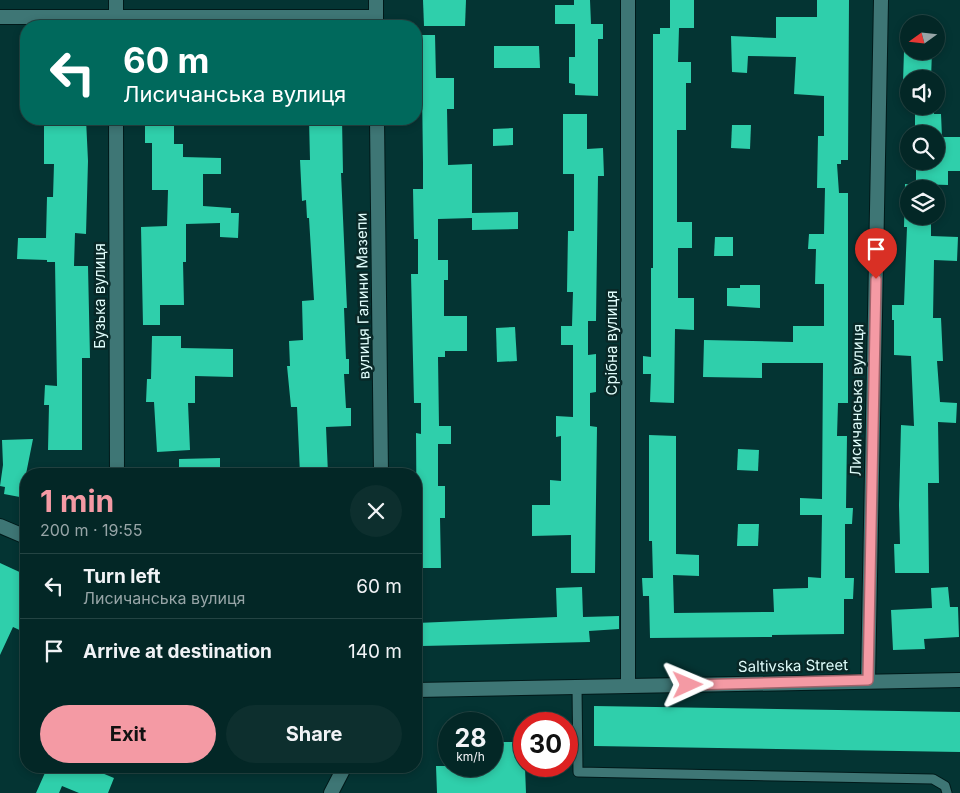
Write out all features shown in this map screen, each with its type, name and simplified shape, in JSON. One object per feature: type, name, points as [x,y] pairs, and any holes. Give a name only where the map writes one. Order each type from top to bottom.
[{"type":"street","points":[[116,0],[116,20]]},
{"type":"street","points":[[376,0],[376,20]]},
{"type":"street","name":"Срібна вулиця","points":[[628,0],[628,686]]},
{"type":"street","name":"Лисичанська вулиця","points":[[868,680],[881,0]]},
{"type":"street","points":[[0,17],[87,20]]},
{"type":"street","name":"Бузька вулиця","points":[[116,125],[118,468]]},
{"type":"street","name":"вулиця Галини Мазепи","points":[[377,125],[381,468]]},
{"type":"street","points":[[0,526],[20,534]]},
{"type":"street","name":"Saltivska Street","points":[[422,690],[868,680],[960,680]]},
{"type":"street","points":[[331,793],[341,773]]},
{"type":"lane","points":[[577,687],[578,772],[933,779],[945,786],[947,793]]},
{"type":"building","points":[[423,0],[466,0],[465,26],[424,26]]},
{"type":"building","points":[[574,0],[590,0],[591,24],[603,24],[603,39],[598,39],[598,96],[575,95],[575,84],[569,83],[569,57],[575,57],[575,24],[555,24],[555,5],[574,5]]},
{"type":"building","points":[[670,0],[694,0],[694,28],[670,28]]},
{"type":"building","points":[[817,0],[849,0],[848,160],[841,160],[841,164],[837,164],[839,193],[848,193],[848,403],[838,403],[837,436],[847,436],[846,508],[853,508],[852,524],[845,524],[845,578],[854,578],[853,599],[844,599],[844,634],[772,635],[772,637],[650,638],[649,596],[643,596],[642,578],[653,578],[652,541],[649,541],[649,435],[676,436],[676,554],[699,555],[699,576],[673,575],[674,613],[774,612],[773,589],[808,588],[808,577],[821,578],[822,515],[800,515],[800,498],[822,499],[823,363],[762,363],[762,378],[703,377],[704,340],[793,342],[793,326],[824,326],[824,284],[815,284],[816,249],[808,249],[809,234],[824,234],[825,188],[817,188],[818,136],[824,136],[824,96],[794,94],[796,57],[748,56],[747,73],[732,72],[731,36],[776,38],[776,17],[817,17]]},
{"type":"building","points":[[660,28],[679,28],[678,62],[691,62],[691,83],[686,83],[686,130],[677,130],[677,222],[692,222],[692,248],[678,248],[678,298],[694,298],[694,330],[675,329],[674,403],[650,402],[651,374],[643,374],[643,356],[651,357],[653,34],[660,34]]},
{"type":"building","points":[[422,35],[435,35],[436,78],[454,78],[454,109],[447,109],[448,165],[472,164],[472,213],[518,212],[518,229],[472,230],[472,218],[438,219],[438,260],[448,260],[448,280],[444,280],[444,316],[467,316],[467,351],[445,351],[445,357],[438,357],[439,426],[451,426],[451,444],[438,444],[438,486],[445,486],[445,518],[440,518],[441,568],[422,568],[422,468],[416,468],[416,433],[421,434],[421,403],[414,403],[411,274],[418,274],[418,239],[414,239],[413,189],[423,189]]},
{"type":"building","points":[[494,46],[539,46],[540,68],[494,68]]},
{"type":"building","points":[[904,60],[932,60],[931,70],[903,70]]},
{"type":"building","points":[[563,114],[587,114],[587,149],[603,148],[604,176],[598,176],[596,321],[588,321],[588,355],[596,354],[596,392],[590,393],[590,426],[597,427],[595,573],[571,573],[571,535],[532,536],[532,505],[550,505],[550,480],[561,481],[561,436],[556,437],[556,416],[573,417],[573,345],[561,345],[561,326],[572,326],[573,292],[567,292],[568,231],[574,231],[574,174],[563,174]]},
{"type":"building","points":[[915,115],[941,115],[941,125],[915,125]]},
{"type":"building","points":[[44,125],[86,125],[88,161],[86,234],[75,233],[74,266],[88,266],[90,358],[82,358],[82,450],[48,450],[49,405],[44,405],[45,385],[57,386],[55,262],[17,259],[18,238],[46,238],[47,197],[53,197],[54,164],[44,164]]},
{"type":"building","points":[[145,125],[174,125],[174,144],[183,144],[183,157],[221,158],[221,174],[203,174],[203,206],[231,208],[231,213],[239,213],[238,238],[220,237],[220,223],[186,224],[186,262],[183,262],[184,305],[160,305],[160,325],[143,325],[141,227],[167,226],[168,190],[152,190],[152,143],[145,143]]},
{"type":"building","points":[[309,125],[342,125],[343,173],[341,173],[347,308],[344,308],[346,359],[349,359],[349,374],[344,374],[346,408],[351,408],[351,426],[326,427],[328,468],[300,468],[297,407],[291,407],[287,366],[290,366],[289,341],[303,340],[302,301],[314,300],[309,218],[307,218],[306,200],[302,201],[300,160],[310,160]]},
{"type":"building","points":[[732,125],[751,125],[750,149],[731,148]]},
{"type":"building","points":[[513,128],[513,145],[493,146],[493,129]]},
{"type":"building","points":[[945,137],[960,137],[960,171],[948,171],[948,185],[945,185],[945,180],[916,180],[916,170],[945,170]]},
{"type":"building","points":[[904,225],[931,225],[931,236],[958,237],[957,261],[934,260],[933,318],[941,318],[943,361],[937,361],[940,402],[957,403],[956,423],[938,422],[939,483],[928,483],[929,573],[895,573],[894,544],[900,544],[901,425],[914,426],[911,356],[894,355],[894,320],[892,320],[892,305],[904,305],[907,227],[904,227]]},
{"type":"building","points":[[715,237],[733,237],[733,256],[714,256]]},
{"type":"building","points":[[740,285],[760,285],[760,308],[727,306],[727,288],[740,288]]},
{"type":"building","points":[[515,327],[517,361],[497,362],[496,328]]},
{"type":"building","points":[[152,336],[181,336],[181,348],[233,349],[233,377],[195,376],[195,403],[188,403],[190,450],[157,452],[154,402],[146,402],[147,379],[151,379]]},
{"type":"building","points":[[33,439],[27,468],[20,468],[20,497],[4,494],[5,487],[0,486],[3,465],[2,440]]},
{"type":"building","points":[[738,449],[759,450],[758,471],[737,470]]},
{"type":"building","points":[[220,458],[220,468],[179,468],[179,459]]},
{"type":"building","points":[[738,524],[759,524],[758,546],[737,546]]},
{"type":"building","points":[[0,563],[20,572],[20,630],[13,627],[0,655]]},
{"type":"building","points":[[582,587],[583,617],[619,616],[619,629],[589,631],[590,642],[422,646],[422,623],[557,617],[556,588]]},
{"type":"building","points":[[948,587],[950,607],[958,607],[959,637],[924,639],[925,649],[893,650],[891,610],[932,608],[931,588]]},
{"type":"building","points":[[594,706],[960,712],[960,752],[594,746]]},
{"type":"building","points":[[503,742],[513,742],[513,777],[525,777],[526,793],[437,793],[436,766],[438,766],[438,777],[503,777]]},
{"type":"building","points":[[45,773],[102,773],[114,778],[108,793],[79,793],[62,786],[59,793],[36,793]]},
{"type":"route","points":[[688,685],[868,680],[876,279]]}]
